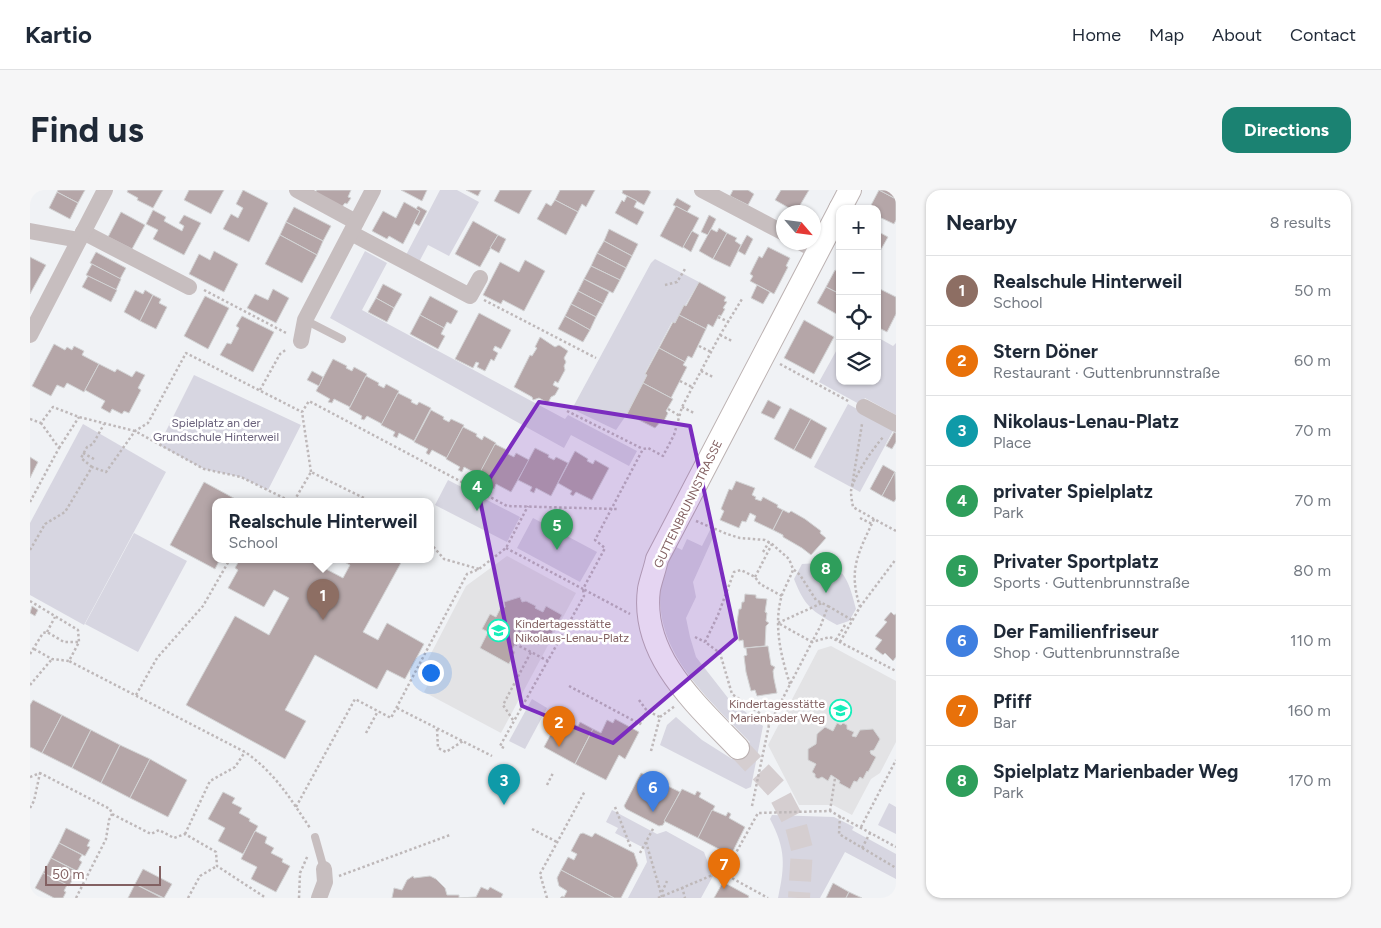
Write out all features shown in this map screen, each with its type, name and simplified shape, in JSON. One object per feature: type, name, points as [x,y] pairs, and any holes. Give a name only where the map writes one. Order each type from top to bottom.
[{"type":"street","points":[[30,335],[105,190]]},
{"type":"street","points":[[297,190],[353,227],[470,296],[480,278]]},
{"type":"street","points":[[301,341],[305,320],[373,190]]},
{"type":"street","points":[[702,190],[776,230]]},
{"type":"street","name":"GUTTENBRUNNSTRASSE","points":[[842,205],[850,190]]},
{"type":"street","name":"GUTTENBRUNNSTRASSE","points":[[821,232],[836,214]]},
{"type":"street","points":[[30,231],[81,236],[189,286]]},
{"type":"street","name":"GUTTENBRUNNSTRASSE","points":[[738,748],[674,679],[664,660],[651,625],[649,589],[657,559],[808,250]]},
{"type":"street","points":[[865,407],[892,428]]},
{"type":"street","points":[[319,898],[324,875]]},
{"type":"lane","points":[[305,320],[342,340]]},
{"type":"lane","points":[[315,837],[324,875]]},
{"type":"path","points":[[665,286],[677,282],[685,269]]},
{"type":"path","points":[[189,286],[195,285],[301,341]]},
{"type":"path","points":[[471,294],[596,358]]},
{"type":"path","points":[[567,411],[643,450],[648,448],[663,456],[674,435],[682,407],[692,387],[742,299]]},
{"type":"path","points":[[718,317],[729,322]]},
{"type":"path","points":[[720,335],[732,341]]},
{"type":"path","points":[[260,390],[280,354],[301,341]]},
{"type":"path","points":[[699,346],[711,352]]},
{"type":"path","points":[[104,424],[93,444],[87,447],[81,458],[92,467],[106,472],[135,432],[148,424],[186,353],[302,412]]},
{"type":"path","points":[[785,367],[861,408],[865,407],[851,490],[852,506],[896,531]]},
{"type":"path","points":[[701,371],[713,377]]},
{"type":"path","points":[[680,381],[692,387]]},
{"type":"path","points":[[296,498],[311,472],[302,412],[309,402],[507,506],[617,509]]},
{"type":"path","points":[[41,423],[53,407],[79,417],[135,432],[204,469],[241,477],[284,498]]},
{"type":"path","points":[[682,407],[694,413]]},
{"type":"path","points":[[668,409],[680,416]]},
{"type":"path","points":[[30,502],[59,448],[79,417]]},
{"type":"path","points":[[30,419],[41,423],[59,448]]},
{"type":"path","points":[[851,490],[862,466],[875,446],[892,428]]},
{"type":"path","points":[[504,748],[500,746],[584,596],[583,589],[604,548],[596,540],[643,450]]},
{"type":"path","points":[[84,453],[94,459]]},
{"type":"path","points":[[30,550],[45,524],[66,512],[92,467]]},
{"type":"path","points":[[311,472],[364,498]]},
{"type":"path","points":[[296,807],[355,699],[391,718],[467,574],[479,569],[506,548],[528,506]]},
{"type":"path","points":[[692,517],[709,528],[772,544],[789,559],[793,569],[800,575],[816,600],[852,620]]},
{"type":"path","points":[[860,518],[872,524]]},
{"type":"path","points":[[860,607],[854,589],[854,569],[857,557],[874,519]]},
{"type":"path","points":[[763,552],[768,542]]},
{"type":"path","points":[[755,577],[772,544]]},
{"type":"path","points":[[434,548],[444,559],[479,569]]},
{"type":"path","points":[[506,548],[651,625]]},
{"type":"path","points":[[838,641],[860,607],[896,559]]},
{"type":"path","points":[[136,695],[157,658],[203,606],[228,563]]},
{"type":"path","points":[[790,684],[782,661],[778,623],[782,596],[793,569]]},
{"type":"path","points":[[705,642],[725,600],[734,572],[741,570],[755,577],[760,584],[782,596]]},
{"type":"path","points":[[30,601],[78,630],[79,642],[69,661]]},
{"type":"path","points":[[778,623],[822,603]]},
{"type":"path","points":[[752,806],[769,725],[821,625],[828,606]]},
{"type":"path","points":[[30,654],[55,617]]},
{"type":"path","points":[[778,623],[812,642],[830,637],[896,671]]},
{"type":"path","points":[[838,641],[845,625]]},
{"type":"path","points":[[46,632],[64,642],[79,642]]},
{"type":"path","points":[[695,637],[720,653],[732,694],[761,714],[769,725]]},
{"type":"path","points":[[516,644],[548,662]]},
{"type":"path","points":[[34,649],[52,659],[69,661],[136,695],[244,752],[273,775],[315,837],[300,873],[299,898]]},
{"type":"path","points":[[514,721],[503,705],[531,652]]},
{"type":"path","points":[[30,685],[52,659]]},
{"type":"path","points":[[569,686],[640,724],[647,710]]},
{"type":"path","points":[[651,751],[660,717],[688,696]]},
{"type":"path","points":[[639,700],[647,710],[660,717]]},
{"type":"path","points":[[397,708],[492,756]]},
{"type":"path","points":[[366,733],[378,711]]},
{"type":"path","points":[[437,728],[438,748],[446,752],[463,741]]},
{"type":"path","points":[[30,777],[40,773],[110,809],[112,814],[151,834],[159,830],[174,838],[185,834],[210,782],[235,767],[244,752]]},
{"type":"path","points":[[860,828],[896,760]]},
{"type":"path","points":[[30,808],[34,801],[40,773]]},
{"type":"path","points":[[547,785],[553,773]]},
{"type":"path","points":[[830,811],[835,778]]},
{"type":"path","points":[[547,898],[540,874],[585,791]]},
{"type":"path","points":[[616,807],[631,848]]},
{"type":"path","points":[[661,896],[727,869],[758,813],[830,811],[896,847]]},
{"type":"path","points":[[76,898],[106,839],[109,820],[112,814]]},
{"type":"path","points":[[840,816],[839,834],[896,868]]},
{"type":"path","points":[[640,853],[654,827]]},
{"type":"path","points":[[532,829],[557,842]]},
{"type":"path","points":[[862,848],[870,833]]},
{"type":"path","points":[[185,834],[216,852],[217,866]]},
{"type":"path","points":[[324,875],[450,835]]},
{"type":"path","points":[[646,842],[661,896]]},
{"type":"path","points":[[188,898],[200,876],[217,866]]},
{"type":"path","points":[[217,866],[266,898]]},
{"type":"path","points":[[719,871],[768,898]]},
{"type":"path","points":[[661,896],[667,881]]},
{"type":"path","points":[[682,888],[685,898]]},
{"type":"highlighted area","points":[[539,402],[690,426],[736,638],[613,743],[522,706],[479,495]]},
{"type":"shaded area","name":"Kindertagesstätte Nikolaus-Lenau-Platz","points":[[507,556],[576,593],[501,733],[424,692],[433,675],[423,669],[466,586]]},
{"type":"shaded area","name":"Kindertagesstätte Marienbader Weg","points":[[831,646],[896,681],[896,742],[880,773],[871,779],[852,815],[833,805],[799,805],[768,745],[818,650]]},
{"type":"green space","points":[[440,190],[457,190],[479,202],[449,256],[428,245],[419,262],[406,255]]},
{"type":"green space","points":[[365,251],[387,263],[362,310],[565,419],[568,415],[637,451],[629,466],[571,435],[564,448],[330,318]]},
{"type":"green space","points":[[655,259],[699,282],[675,323],[672,322],[645,373],[647,375],[627,414],[616,430],[572,409],[651,263]]},
{"type":"green space","points":[[881,339],[893,346],[896,343],[896,415],[865,398],[861,405],[819,382],[836,351],[836,385],[881,385]]},
{"type":"green space","name":"Spielplatz an der Grundschule Hinterweil","points":[[194,375],[301,425],[268,490],[241,477],[204,469],[159,445]]},
{"type":"green space","points":[[848,404],[894,429],[860,492],[814,467]]},
{"type":"green space","points":[[83,424],[166,472],[84,625],[30,595],[30,523]]},
{"type":"green space","points":[[448,480],[520,517],[507,542],[435,505]]},
{"type":"green space","points":[[533,518],[597,552],[580,582],[517,548]]},
{"type":"green space","points":[[710,530],[715,533],[693,582],[696,597],[686,618],[696,657],[728,698],[763,726],[751,787],[746,789],[660,745],[667,725],[676,717],[702,740],[732,759],[750,742],[699,689],[673,649],[664,627],[660,604],[662,578],[674,546],[682,550],[687,539],[702,546]]},
{"type":"green space","points":[[134,533],[187,561],[138,652],[85,624]]},
{"type":"green space","points":[[802,564],[828,564],[841,572],[848,583],[856,609],[849,621],[837,625],[810,607],[794,579]]},
{"type":"green space","points":[[532,699],[547,708],[525,749],[509,741]]},
{"type":"green space","points":[[889,803],[896,807],[896,834],[878,825]]},
{"type":"green space","points":[[612,810],[657,834],[666,831],[704,852],[713,876],[701,898],[628,898],[647,862],[644,848],[615,833],[618,828],[606,822]]},
{"type":"green space","points":[[772,815],[834,817],[854,827],[852,830],[896,854],[896,879],[845,852],[820,898],[778,898],[783,858],[779,840],[770,819]]},
{"type":"building","points":[[58,190],[85,190],[78,203],[57,192]]},
{"type":"building","points":[[128,190],[163,190],[153,208],[137,200],[138,198],[127,192]]},
{"type":"building","points":[[189,190],[224,190],[211,214],[184,200]]},
{"type":"building","points":[[243,190],[268,203],[249,242],[223,229],[231,214],[238,218],[243,208],[236,204]]},
{"type":"building","points":[[317,190],[351,190],[348,197],[351,198],[341,208],[314,194]]},
{"type":"building","points":[[401,190],[427,190],[422,201]]},
{"type":"building","points":[[466,190],[481,190],[478,196]]},
{"type":"building","points":[[500,190],[532,190],[519,214],[494,201]]},
{"type":"building","points":[[560,190],[595,190],[586,207],[582,204],[578,212],[555,200]]},
{"type":"building","points":[[623,190],[648,190],[651,192],[644,205],[622,193]]},
{"type":"building","points":[[733,190],[748,190],[754,194],[748,205],[730,196]]},
{"type":"building","points":[[781,190],[809,190],[800,205],[784,205],[775,200]]},
{"type":"building","points":[[879,190],[896,199],[896,220],[894,224],[881,218],[881,205],[871,205]]},
{"type":"building","points":[[879,190],[896,190],[896,199]]},
{"type":"building","points":[[57,192],[78,203],[70,219],[49,208]]},
{"type":"building","points":[[627,196],[637,201],[634,207],[644,212],[637,225],[615,213],[622,200],[624,202]]},
{"type":"building","points":[[677,198],[691,206],[687,212],[673,205]]},
{"type":"building","points":[[555,200],[578,212],[566,235],[537,219],[546,203],[551,206]]},
{"type":"building","points":[[404,202],[420,211],[403,244],[389,236],[387,239],[372,231],[383,211],[396,218]]},
{"type":"building","points":[[418,206],[427,211],[419,226],[414,223],[420,211],[416,209]]},
{"type":"building","points":[[676,206],[699,218],[683,248],[660,236]]},
{"type":"building","points":[[294,207],[331,226],[323,241],[286,222]]},
{"type":"building","points":[[153,210],[166,217],[164,221],[182,231],[184,226],[179,223],[184,215],[201,223],[184,255],[153,239],[158,230],[146,224]]},
{"type":"building","points":[[121,212],[145,225],[132,249],[108,237]]},
{"type":"building","points":[[709,215],[716,219],[708,235],[701,232]]},
{"type":"building","points":[[473,221],[498,235],[480,267],[455,254]]},
{"type":"building","points":[[286,222],[323,241],[317,255],[280,235]]},
{"type":"building","points":[[719,228],[727,233],[713,259],[699,251],[711,229],[717,232]]},
{"type":"building","points":[[609,229],[638,244],[632,256],[604,241]]},
{"type":"building","points":[[692,231],[699,235],[691,252],[683,247]]},
{"type":"building","points":[[727,233],[737,238],[735,241],[741,245],[730,267],[713,259]]},
{"type":"building","points":[[881,233],[888,237],[881,249]]},
{"type":"building","points":[[280,235],[317,255],[302,283],[265,264]]},
{"type":"building","points":[[498,235],[506,239],[499,253],[490,248]]},
{"type":"building","points":[[747,235],[753,239],[745,255],[738,251]]},
{"type":"building","points":[[604,241],[632,256],[626,268],[597,253]]},
{"type":"building","points":[[768,247],[790,258],[786,266],[788,267],[774,294],[750,281],[753,276],[750,274],[759,256],[762,258]]},
{"type":"building","points":[[214,251],[238,264],[224,292],[189,274],[199,254],[210,260]]},
{"type":"building","points":[[96,252],[126,268],[120,279],[90,263]]},
{"type":"building","points":[[597,253],[626,268],[620,280],[591,266]]},
{"type":"building","points":[[30,257],[46,265],[30,294]]},
{"type":"building","points":[[525,260],[545,271],[524,311],[503,300],[501,304],[483,295],[500,262],[519,272]]},
{"type":"building","points":[[92,264],[121,279],[116,290],[86,275]]},
{"type":"building","points":[[591,266],[620,280],[613,293],[584,279]]},
{"type":"building","points":[[835,270],[836,292],[826,287]]},
{"type":"building","points":[[88,276],[117,290],[111,302],[82,287]]},
{"type":"building","points":[[584,279],[609,292],[603,304],[578,291]]},
{"type":"building","points":[[699,282],[726,297],[724,301],[727,302],[723,308],[725,309],[721,316],[719,315],[713,327],[708,324],[706,329],[679,315]]},
{"type":"building","points":[[383,284],[402,294],[394,308],[376,298]]},
{"type":"building","points":[[757,285],[770,292],[763,304],[751,298]]},
{"type":"building","points":[[826,287],[836,292],[836,314],[817,303]]},
{"type":"building","points":[[273,289],[289,298],[276,323],[247,308],[255,294],[268,300]]},
{"type":"building","points":[[135,290],[143,294],[145,290],[153,295],[140,321],[124,312]]},
{"type":"building","points":[[881,290],[896,297],[896,314],[887,332],[881,329]]},
{"type":"building","points":[[578,291],[603,304],[596,317],[571,304]]},
{"type":"building","points":[[153,295],[161,299],[159,303],[167,307],[156,329],[140,321]]},
{"type":"building","points":[[205,296],[229,308],[208,349],[184,336]]},
{"type":"building","points":[[430,296],[458,311],[451,324],[447,322],[444,328],[420,315]]},
{"type":"building","points":[[376,298],[394,308],[387,322],[368,312]]},
{"type":"building","points":[[571,304],[596,317],[590,330],[565,316]]},
{"type":"building","points":[[479,313],[511,330],[501,349],[495,346],[493,350],[498,353],[494,361],[491,359],[485,371],[477,367],[479,363],[476,362],[473,368],[455,359]]},
{"type":"building","points":[[420,315],[444,328],[441,334],[445,336],[438,349],[410,334]]},
{"type":"building","points":[[679,315],[706,329],[692,358],[688,356],[685,362],[659,348],[673,322],[675,323]]},
{"type":"building","points":[[242,316],[274,332],[253,372],[220,355],[227,343],[231,344],[239,328],[236,326]]},
{"type":"building","points":[[565,316],[590,330],[583,342],[558,329]]},
{"type":"building","points":[[804,320],[834,337],[814,374],[784,358]]},
{"type":"building","points":[[540,337],[555,347],[559,345],[568,351],[564,358],[566,362],[565,370],[558,383],[555,381],[553,385],[559,388],[548,403],[539,398],[533,400],[532,397],[514,387],[530,355],[532,356],[537,348],[535,347]]},
{"type":"building","points":[[54,344],[65,350],[67,347],[72,350],[74,346],[84,351],[82,355],[99,364],[84,392],[67,383],[64,388],[57,385],[51,396],[32,386]]},
{"type":"building","points":[[659,348],[685,362],[683,365],[687,367],[671,398],[643,383],[647,375],[645,374]]},
{"type":"building","points":[[333,359],[347,366],[346,368],[352,371],[354,367],[367,374],[350,407],[334,399],[332,403],[328,402],[330,399],[316,391]]},
{"type":"building","points":[[99,364],[115,372],[117,369],[132,377],[136,371],[145,375],[138,388],[141,390],[129,413],[124,411],[122,414],[112,409],[110,413],[101,408],[105,401],[85,390]]},
{"type":"building","points":[[312,371],[323,377],[319,386],[307,380]]},
{"type":"building","points":[[366,376],[384,388],[386,384],[399,391],[382,424],[367,416],[364,420],[361,419],[362,416],[349,409]]},
{"type":"building","points":[[643,383],[673,399],[666,411],[668,413],[664,421],[662,420],[655,428],[627,414]]},
{"type":"building","points":[[398,393],[412,400],[411,402],[417,405],[419,402],[431,408],[414,441],[399,433],[397,438],[393,436],[395,432],[381,425]]},
{"type":"building","points":[[768,400],[781,407],[774,419],[761,413]]},
{"type":"building","points":[[790,408],[811,419],[794,450],[774,439]]},
{"type":"building","points":[[431,410],[449,422],[451,419],[464,425],[447,458],[432,450],[429,455],[426,453],[428,449],[414,442]]},
{"type":"building","points":[[811,419],[827,428],[811,459],[794,450]]},
{"type":"building","points":[[463,427],[477,434],[476,436],[482,440],[484,436],[496,443],[479,475],[464,467],[462,472],[458,470],[460,467],[446,459]]},
{"type":"building","points":[[894,432],[896,433],[896,442],[892,449],[886,446]]},
{"type":"building","points":[[495,444],[509,451],[508,454],[514,457],[516,453],[529,460],[511,492],[496,484],[494,489],[490,487],[492,484],[478,476]]},
{"type":"building","points":[[535,448],[549,455],[548,457],[554,460],[556,457],[568,463],[551,496],[536,488],[534,493],[530,491],[532,487],[518,480]]},
{"type":"building","points":[[575,451],[593,464],[595,460],[609,468],[592,500],[576,492],[573,496],[570,494],[572,491],[558,483]]},
{"type":"building","points":[[30,457],[38,462],[30,478]]},
{"type":"building","points":[[883,465],[895,472],[882,496],[870,489]]},
{"type":"building","points":[[895,472],[896,499],[894,502],[882,496]]},
{"type":"building","points":[[736,481],[755,488],[752,495],[756,497],[755,499],[761,501],[763,497],[783,510],[773,530],[754,521],[756,516],[750,513],[746,522],[742,521],[739,528],[720,520],[724,511],[721,509],[729,489],[732,490]]},
{"type":"building","points":[[204,482],[233,498],[212,498],[212,563],[218,563],[215,569],[170,545]]},
{"type":"building","points":[[783,510],[789,513],[791,511],[805,519],[821,531],[820,533],[826,538],[811,555],[773,530]]},
{"type":"building","points":[[238,563],[315,563],[343,578],[350,565],[346,563],[401,563],[363,632],[378,640],[387,623],[424,644],[405,679],[387,670],[377,689],[315,655],[285,710],[306,721],[285,759],[186,705],[235,616],[269,635],[289,598],[274,590],[264,607],[228,588],[238,570],[235,568]]},
{"type":"building","points":[[745,594],[767,599],[765,612],[767,613],[766,621],[769,623],[766,626],[765,646],[744,648],[743,640],[739,641],[737,622],[739,609],[741,609],[742,602],[744,602]]},
{"type":"building","points":[[520,597],[522,602],[526,601],[543,612],[546,606],[562,615],[549,638],[544,635],[539,644],[521,634],[512,650],[515,652],[509,664],[480,648],[488,632],[482,629],[490,614],[496,617],[500,609],[505,607],[504,602]]},
{"type":"building","points":[[32,606],[38,610],[35,616],[30,613]]},
{"type":"building","points":[[891,612],[894,615],[896,614],[896,657],[893,661],[885,653],[883,655],[875,649],[882,640],[875,636],[887,622],[884,620]]},
{"type":"building","points":[[768,646],[771,665],[775,667],[773,671],[777,693],[757,696],[755,690],[751,691],[744,656],[747,655],[746,648]]},
{"type":"building","points":[[33,700],[62,715],[42,753],[30,747],[30,705]]},
{"type":"building","points":[[562,713],[575,720],[573,724],[578,726],[580,722],[593,729],[575,764],[544,747]]},
{"type":"building","points":[[62,715],[91,730],[72,768],[42,753]]},
{"type":"building","points":[[615,719],[639,732],[625,759],[619,755],[606,780],[575,764],[593,729],[601,733],[607,720],[613,723]]},
{"type":"building","points":[[837,723],[847,725],[847,729],[854,732],[852,736],[856,737],[860,730],[873,729],[880,739],[874,750],[870,751],[876,757],[868,772],[863,779],[860,777],[857,782],[854,781],[850,789],[839,783],[840,781],[831,775],[828,781],[822,777],[818,779],[815,777],[815,774],[812,772],[816,764],[808,760],[808,749],[816,744],[817,734],[825,727],[833,731]]},
{"type":"building","points":[[91,730],[120,745],[101,783],[72,768]]},
{"type":"building","points":[[120,745],[150,759],[130,798],[101,783]]},
{"type":"building","points":[[150,759],[187,780],[168,817],[130,798]]},
{"type":"building","points":[[641,773],[680,792],[663,825],[659,826],[626,809],[624,806]]},
{"type":"building","points":[[682,789],[695,795],[697,791],[701,793],[699,797],[715,806],[698,838],[664,821]]},
{"type":"building","points":[[223,792],[235,798],[232,803],[242,808],[239,813],[258,826],[243,854],[218,841],[225,828],[208,819]]},
{"type":"building","points":[[712,810],[726,816],[728,812],[731,814],[729,818],[745,827],[732,856],[698,838]]},
{"type":"building","points":[[66,828],[90,840],[87,846],[90,847],[85,856],[59,843]]},
{"type":"building","points":[[255,831],[267,837],[265,843],[274,848],[271,853],[283,859],[282,862],[290,866],[276,892],[251,879],[257,867],[241,859]]},
{"type":"building","points":[[583,833],[592,837],[595,833],[634,853],[638,865],[621,898],[614,898],[561,870],[568,857],[574,860],[577,854],[571,851],[580,834]]},
{"type":"building","points":[[59,843],[82,855],[79,860],[82,862],[77,871],[51,858]]},
{"type":"building","points":[[51,858],[74,870],[71,875],[74,877],[69,886],[43,873]]},
{"type":"building","points":[[143,869],[172,884],[164,898],[135,884]]},
{"type":"building","points":[[561,870],[614,898],[560,898],[564,897],[567,891],[559,886],[557,878]]},
{"type":"building","points":[[43,873],[67,885],[63,898],[54,898],[35,888]]},
{"type":"building","points":[[413,876],[414,878],[430,876],[445,888],[447,895],[459,895],[459,898],[392,898],[394,888],[402,890],[407,880]]},
{"type":"building","points":[[723,882],[749,896],[748,898],[714,898]]},
{"type":"building","points":[[833,883],[849,892],[846,898],[826,898]]},
{"type":"building","points":[[135,884],[162,898],[128,898]]},
{"type":"building","points":[[481,887],[488,890],[490,887],[503,894],[501,898],[459,898],[476,897]]},
{"type":"building","points":[[849,892],[862,898],[846,898]]},
{"type":"tunnel","points":[[738,748],[776,788],[796,826],[802,849],[799,898]]},
{"type":"place","name":"privater Spielplatz","points":[[477,511]]},
{"type":"place","name":"Privater Sportplatz","points":[[557,550]]},
{"type":"place","name":"Spielplatz Marienbader Weg","points":[[826,593]]},
{"type":"place","name":"Realschule Hinterweil","points":[[323,620]]},
{"type":"place","name":"Kindertagesstätte Nikolaus-Lenau-Platz","points":[[499,631]]},
{"type":"place","name":"Kindertagesstätte Marienbader Weg","points":[[841,711]]},
{"type":"place","name":"Stern Döner","points":[[559,747]]},
{"type":"place","name":"Nikolaus-Lenau-Platz","points":[[504,805]]},
{"type":"place","name":"Der Familienfriseur","points":[[653,812]]},
{"type":"place","name":"Pfiff","points":[[724,889]]}]
